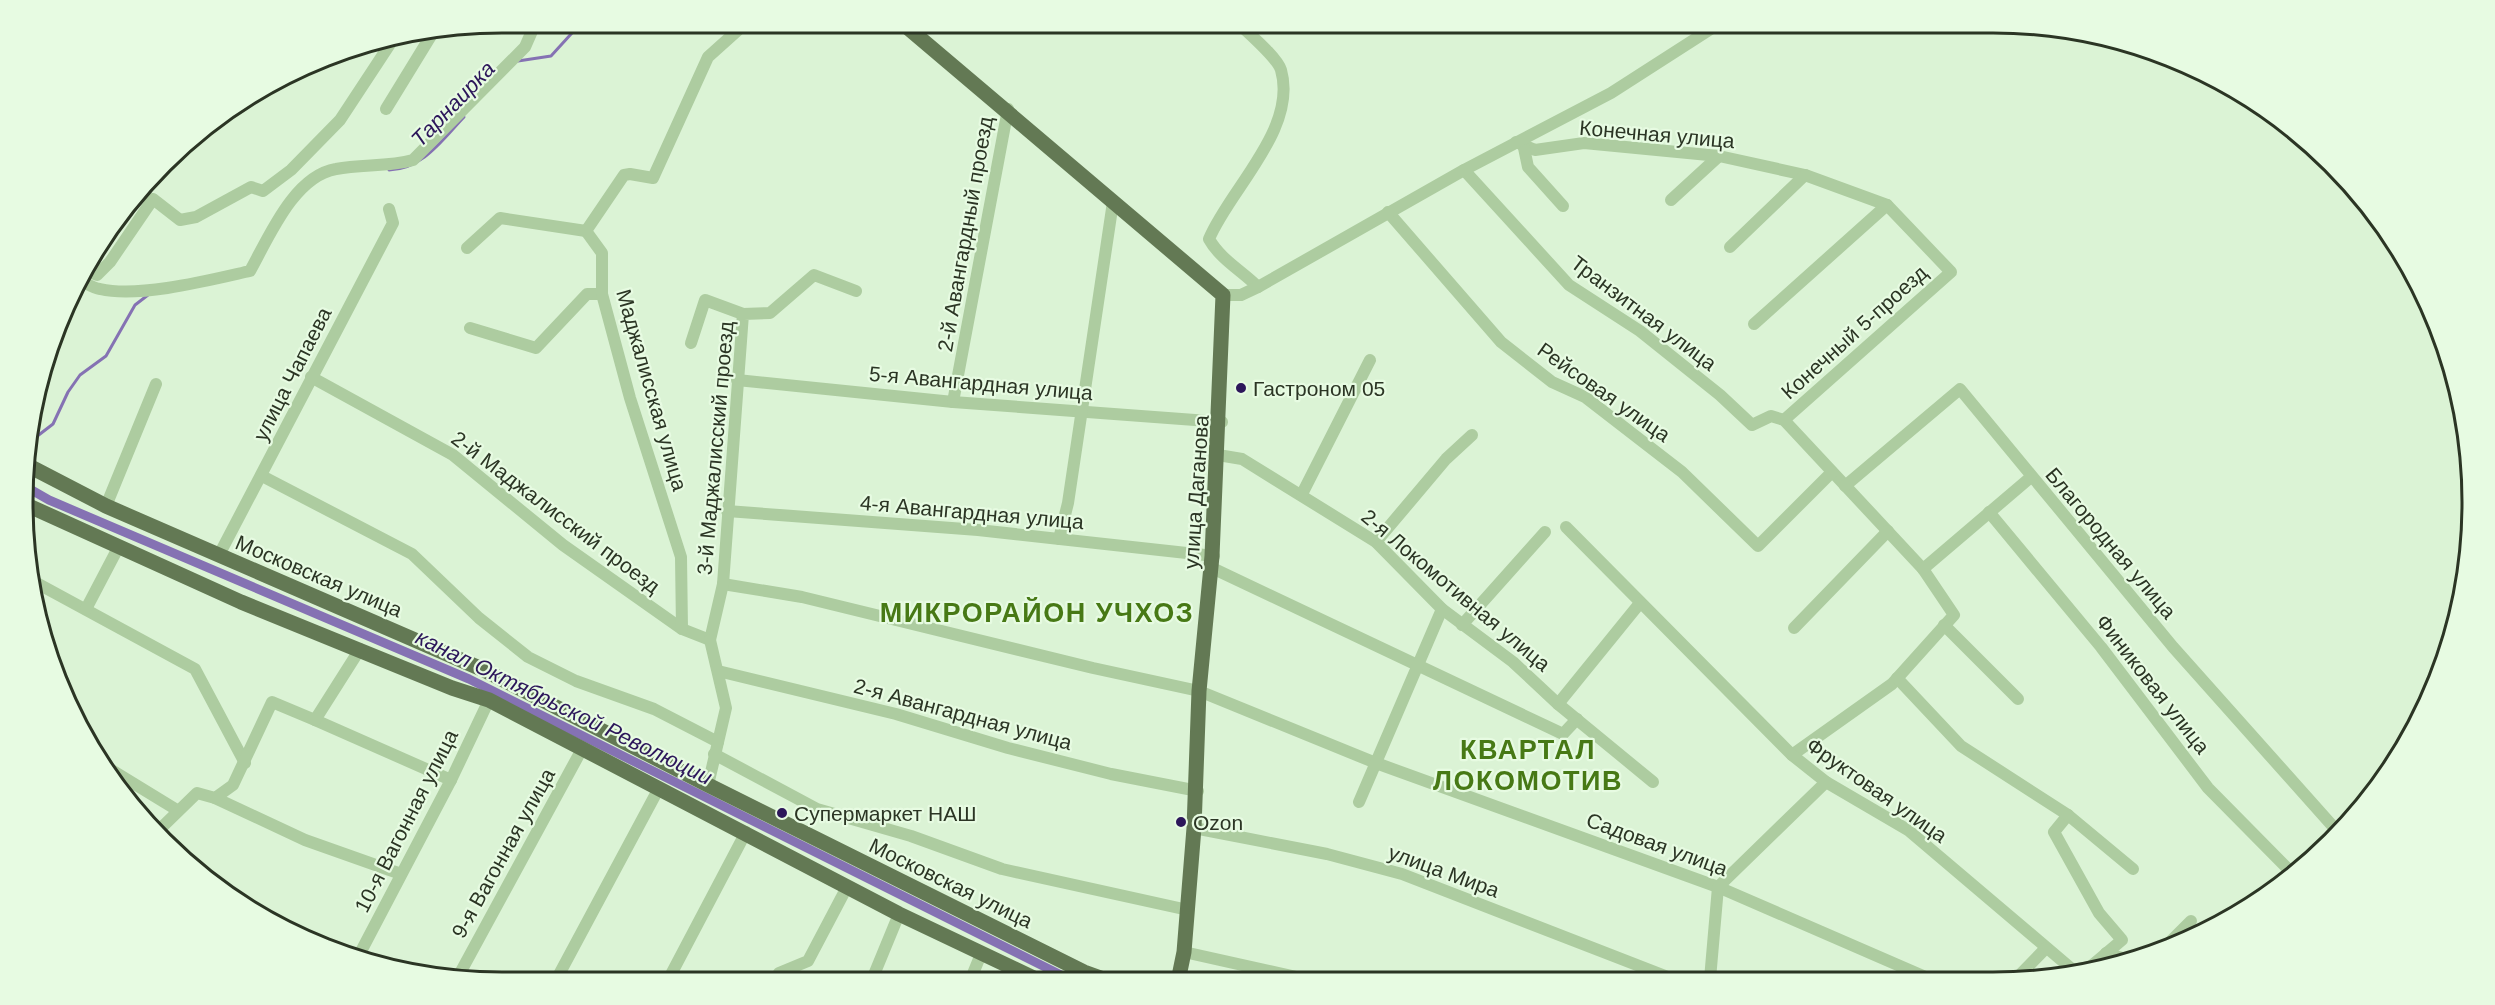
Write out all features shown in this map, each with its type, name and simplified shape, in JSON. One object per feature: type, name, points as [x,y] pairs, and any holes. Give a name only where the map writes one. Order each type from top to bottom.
[{"type":"main road","points":[[915,33],[1224,295]]},
{"type":"main road","points":[[919,33],[1007,110]]},
{"type":"main road","name":"улица Даганова","points":[[1182,972],[1195,829],[1200,692],[1219,455],[1224,295]]},
{"type":"main road","name":"Московская улица","points":[[34,469],[106,506],[484,670],[708,785],[1083,972]]},
{"type":"main road","points":[[33,508],[241,602],[453,688],[489,700],[746,832],[899,914],[1020,972]]},
{"type":"street","points":[[87,284],[99,289],[124,292],[208,280],[250,271],[296,192],[314,177],[334,169],[397,165],[413,160],[525,47],[531,33]]},
{"type":"street","points":[[467,248],[500,218],[586,231],[624,175],[653,178],[708,57],[735,33]]},
{"type":"street","points":[[1248,33],[1280,68],[1282,94],[1273,132],[1257,163],[1216,223],[1209,238],[1216,252],[1237,266],[1258,287]]},
{"type":"street","points":[[1563,206],[1528,167],[1520,145],[1611,93],[1704,33]]},
{"type":"street","points":[[386,109],[429,39]]},
{"type":"street","points":[[93,274],[96,275],[110,262],[153,199],[180,220],[196,218],[252,188],[263,191],[291,170],[340,120],[388,47]]},
{"type":"street","name":"2-й Авангардный проезд","points":[[953,402],[1007,110]]},
{"type":"street","name":"Конечная улица","points":[[1224,295],[1241,295],[1258,287],[1464,170],[1520,145],[1535,150],[1584,143],[1719,156],[1805,175],[1887,205],[1951,272]]},
{"type":"street","points":[[1671,200],[1719,156]]},
{"type":"street","name":"Транзитная улица","points":[[1464,170],[1569,285],[1640,331],[1720,395],[1752,425],[1771,416],[1784,420]]},
{"type":"street","points":[[1730,247],[1805,175]]},
{"type":"street","points":[[1059,539],[1068,502],[1114,200]]},
{"type":"street","points":[[1754,324],[1887,205]]},
{"type":"street","name":"улица Чапаева","points":[[219,555],[393,223],[389,209]]},
{"type":"street","name":"Рейсовая улица","points":[[1388,212],[1501,342],[1552,382],[1585,397],[1682,472],[1758,546],[1832,472]]},
{"type":"street","name":"Маджалисская улица","points":[[586,231],[602,254],[602,294],[630,398],[681,557],[682,629]]},
{"type":"street","name":"Конечный 5-проезд","points":[[1784,420],[1951,272]]},
{"type":"street","name":"3-й Маджалисский проезд","points":[[710,640],[723,584],[743,314],[770,313],[814,274],[856,291]]},
{"type":"street","points":[[470,328],[536,348],[587,294],[602,294]]},
{"type":"street","points":[[691,343],[705,300],[743,314]]},
{"type":"street","points":[[1302,494],[1370,360]]},
{"type":"street","name":"2-й Маджалисский проезд","points":[[311,376],[453,455],[563,545],[682,629],[710,640]]},
{"type":"street","name":"5-я Авангардная улица","points":[[737,380],[953,402],[1220,422]]},
{"type":"street","points":[[106,506],[156,384]]},
{"type":"street","name":"Благородная улица","points":[[1845,486],[1960,389],[2172,647],[2332,826]]},
{"type":"street","points":[[1784,420],[1923,569],[1954,615],[1892,684],[1792,754]]},
{"type":"street","points":[[1376,542],[1446,459],[1472,435]]},
{"type":"street","name":"2-я Локомотивная улица","points":[[1219,455],[1242,459],[1302,494],[1376,542],[1442,609],[1513,662],[1558,704],[1653,782]]},
{"type":"street","points":[[262,476],[412,554],[479,618],[528,657],[576,681],[654,709],[817,809],[911,836],[1002,869],[1186,910]]},
{"type":"street","points":[[1923,569],[2031,477]]},
{"type":"street","name":"4-я Авангардная улица","points":[[727,511],[978,530],[1059,539],[1212,562],[1563,734],[1577,720]]},
{"type":"street","name":"Финиковая улица","points":[[1989,512],[2101,647],[2208,788],[2287,868]]},
{"type":"street","name":"Фруктовая улица","points":[[1566,527],[1792,754],[1826,782],[1908,830],[2068,966]]},
{"type":"street","points":[[1794,628],[1888,531]]},
{"type":"street","points":[[1462,625],[1545,532]]},
{"type":"street","points":[[86,609],[118,548]]},
{"type":"street","name":"Садовая улица","points":[[723,584],[802,597],[1200,692],[1376,762],[1718,887],[1914,972]]},
{"type":"street","points":[[41,585],[195,669],[245,763]]},
{"type":"street","points":[[1558,704],[1640,603]]},
{"type":"street","points":[[1359,802],[1442,609]]},
{"type":"street","points":[[1944,625],[2018,699]]},
{"type":"street","points":[[708,785],[726,708],[710,640]]},
{"type":"street","points":[[315,720],[360,649]]},
{"type":"street","name":"2-я Авангардная улица","points":[[718,671],[896,714],[1077,765],[1197,791]]},
{"type":"street","points":[[1897,678],[1961,746],[2068,815],[2133,869]]},
{"type":"street","name":"10-я Вагонная улица","points":[[362,950],[451,780],[489,700]]},
{"type":"street","points":[[215,798],[234,785],[272,702],[451,780]]},
{"type":"street","name":"9-я Вагонная улица","points":[[462,970],[582,749]]},
{"type":"street","points":[[122,777],[177,810]]},
{"type":"street","points":[[1711,972],[1718,887],[1826,782]]},
{"type":"street","points":[[560,972],[659,788]]},
{"type":"street","points":[[163,826],[197,793],[215,798],[304,840],[401,874]]},
{"type":"street","points":[[2068,815],[2054,832],[2099,913],[2122,940],[2106,953]]},
{"type":"street","name":"улица Мира","points":[[1195,829],[1327,854],[1402,874],[1655,972]]},
{"type":"street","points":[[672,972],[746,832]]},
{"type":"street","points":[[781,972],[808,961],[847,887]]},
{"type":"street","points":[[876,972],[899,914]]},
{"type":"street","points":[[2181,932],[2191,921]]},
{"type":"street","points":[[2024,971],[2046,948]]},
{"type":"street","points":[[1185,952],[1274,972]]},
{"type":"street","points":[[2106,953],[2115,956]]},
{"type":"street","name":"Фруктовая улица","points":[[2098,960],[2106,953]]},
{"type":"street","points":[[974,972],[981,954]]},
{"type":"waterway","name":"Тарнаирка","points":[[518,61],[551,56],[572,33]]},
{"type":"waterway","name":"Тарнаирка","points":[[389,170],[412,165],[422,159],[440,144],[464,117]]},
{"type":"waterway","name":"Тарнаирка","points":[[38,436],[53,424],[68,392],[80,375],[106,356],[135,305],[148,295]]},
{"type":"waterway","name":"канал Октябрьской Революции","points":[[33,491],[49,500],[469,679],[1055,972]]},
{"type":"place","name":"Гастроном 05","points":[[1241,388]]},
{"type":"place","name":"Супермаркет НАШ","points":[[782,813]]},
{"type":"place","name":"Ozon","points":[[1181,822]]},
{"type":"district","name":"МИКРОРАЙОН УЧХОЗ","points":[[1037,613]]},
{"type":"district","name":"КВАРТАЛ ЛОКОМОТИВ","points":[[1528,766]]}]
